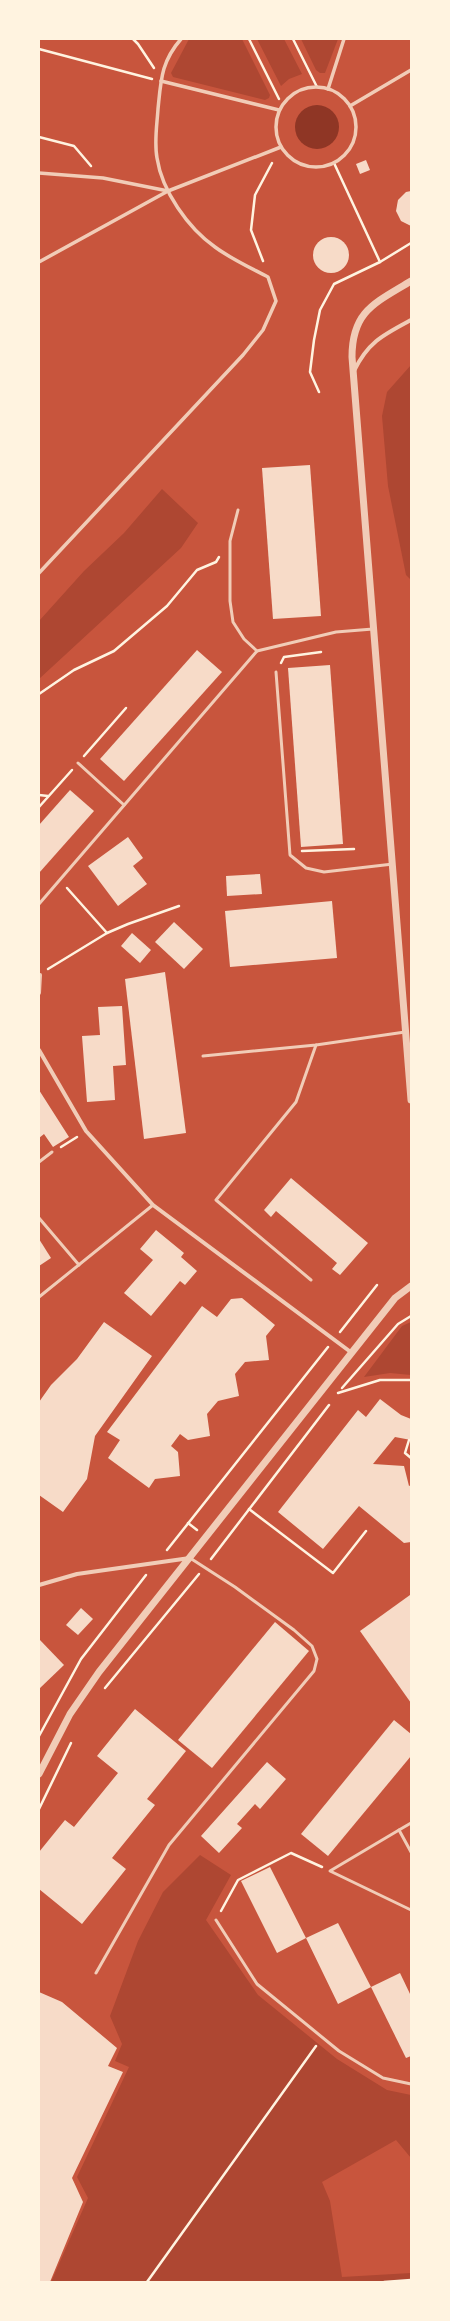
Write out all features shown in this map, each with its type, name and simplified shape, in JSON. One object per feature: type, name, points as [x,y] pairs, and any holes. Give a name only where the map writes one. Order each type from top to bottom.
[{"type":"street","points":[[39,572],[243,355],[263,330],[276,301],[268,277],[215,247],[194,227],[168,191],[156,158],[156,131],[160,81],[163,67],[173,48],[181,39]]},
{"type":"street","points":[[328,89],[344,39]]},
{"type":"street","points":[[350,106],[411,70]]},
{"type":"street","points":[[160,81],[279,110]]},
{"type":"street","points":[[317,87],[337,92],[350,106],[355,118],[356,131],[352,144],[344,155],[334,163],[325,166],[306,166],[292,158],[281,147],[275,129],[279,110],[282,105],[298,91],[317,87]]},
{"type":"street","points":[[39,262],[168,191],[281,147]]},
{"type":"street","points":[[39,173],[102,178],[168,191]]},
{"type":"street","points":[[411,281],[374,303],[359,319],[352,339],[352,375],[411,1100]]},
{"type":"street","points":[[352,375],[363,353],[376,340],[411,320]]},
{"type":"street","points":[[39,975],[39,993]]},
{"type":"street","points":[[39,1050],[86,1131],[153,1205],[352,1352]]},
{"type":"street","points":[[39,1774],[70,1714],[85,1692],[395,1298],[411,1286]]},
{"type":"street","points":[[39,1585],[77,1574],[190,1558]]},
{"type":"lane","points":[[238,510],[230,541],[230,601],[233,622],[244,639],[257,650]]},
{"type":"lane","points":[[39,904],[257,650],[336,632],[373,629]]},
{"type":"lane","points":[[276,672],[290,855],[306,868],[324,872],[392,864]]},
{"type":"lane","points":[[78,763],[124,805]]},
{"type":"lane","points":[[203,1056],[316,1045],[405,1032]]},
{"type":"lane","points":[[311,1280],[216,1200],[296,1102],[316,1045]]},
{"type":"lane","points":[[39,1162],[52,1152]]},
{"type":"lane","points":[[39,1298],[153,1205]]},
{"type":"lane","points":[[39,1218],[79,1265]]},
{"type":"lane","points":[[96,1973],[169,1845],[310,1677],[314,1671],[318,1659],[312,1646],[294,1630],[190,1558]]},
{"type":"lane","points":[[330,1871],[411,1823]]},
{"type":"lane","points":[[399,1830],[411,1852]]},
{"type":"lane","points":[[330,1871],[411,1910]]},
{"type":"lane","points":[[216,1920],[257,1984],[339,2051],[383,2078],[411,2084]]},
{"type":"path","points":[[132,39],[138,44],[160,81]]},
{"type":"path","points":[[249,39],[282,105]]},
{"type":"path","points":[[293,39],[317,87]]},
{"type":"path","points":[[39,49],[160,81]]},
{"type":"path","points":[[39,137],[74,146],[102,178]]},
{"type":"path","points":[[268,277],[251,230],[255,195],[281,147]]},
{"type":"path","points":[[334,163],[380,262]]},
{"type":"path","points":[[319,392],[310,372],[314,340],[320,310],[334,284],[380,262],[411,243]]},
{"type":"path","points":[[39,694],[74,670],[114,651],[168,606],[197,570],[216,562]]},
{"type":"path","points":[[276,672],[284,657],[321,652]]},
{"type":"path","points":[[39,795],[49,796]]},
{"type":"path","points":[[290,851],[354,849]]},
{"type":"path","points":[[74,895],[107,933]]},
{"type":"path","points":[[56,964],[107,933],[179,906]]},
{"type":"path","points":[[52,1152],[86,1131]]},
{"type":"path","points":[[339,1333],[377,1285]]},
{"type":"path","points":[[335,1397],[398,1324],[411,1316]]},
{"type":"path","points":[[39,1736],[81,1659],[329,1345]]},
{"type":"path","points":[[339,1391],[380,1380],[411,1380]]},
{"type":"path","points":[[104,1690],[205,1567],[330,1403]]},
{"type":"path","points":[[409,1440],[405,1453],[411,1458]]},
{"type":"path","points":[[249,1509],[332,1572],[366,1531]]},
{"type":"path","points":[[39,1809],[73,1739]]},
{"type":"path","points":[[216,1920],[238,1880],[291,1853],[330,1871]]},
{"type":"path","points":[[147,2282],[322,2037]]},
{"type":"path","points":[[384,2282],[411,2280]]},
{"type":"shaded area","points":[[189,39],[242,39],[270,95],[269,98],[265,100],[173,77],[171,73]]},
{"type":"shaded area","points":[[257,39],[284,39],[302,74],[289,79],[281,86]]},
{"type":"shaded area","points":[[301,39],[338,39],[325,73],[320,73],[316,70]]},
{"type":"shaded area","points":[[321,105],[326,106],[333,111],[338,118],[338,136],[333,143],[326,148],[313,149],[308,148],[301,143],[296,136],[295,123],[296,118],[301,111],[308,106]]},
{"type":"shaded area","points":[[411,365],[411,580],[406,575],[388,486],[382,416],[387,392]]},
{"type":"shaded area","points":[[162,489],[198,523],[181,548],[39,679],[39,621],[84,571],[124,533]]},
{"type":"shaded area","points":[[411,1322],[411,1375],[390,1373],[364,1377],[402,1326]]},
{"type":"shaded area","points":[[200,1855],[231,1875],[206,1920],[258,1995],[337,2059],[387,2090],[411,2095],[411,2158],[396,2140],[322,2182],[330,2201],[342,2277],[411,2273],[411,2282],[51,2282],[88,2198],[77,2177],[129,2067],[115,2061],[122,2044],[110,2016],[138,1941],[163,1892]]},
{"type":"building","points":[[366,160],[370,170],[360,174],[356,164]]},
{"type":"building","points":[[411,191],[411,226],[401,221],[396,211],[398,200],[406,192]]},
{"type":"building","points":[[335,237],[344,242],[348,248],[348,262],[344,268],[335,273],[327,273],[318,268],[314,262],[313,251],[318,242],[324,238]]},
{"type":"building","points":[[310,465],[321,616],[273,619],[262,468]]},
{"type":"building","points":[[197,650],[222,672],[124,781],[100,759]]},
{"type":"building","points":[[330,665],[343,844],[301,847],[288,668]]},
{"type":"building","points":[[70,790],[94,811],[39,873],[39,825]]},
{"type":"building","points":[[128,837],[143,858],[133,866],[147,884],[118,906],[88,866]]},
{"type":"building","points":[[260,874],[262,894],[227,896],[226,876]]},
{"type":"building","points":[[332,901],[337,958],[230,967],[225,911]]},
{"type":"building","points":[[174,922],[203,949],[184,969],[155,942]]},
{"type":"building","points":[[132,933],[151,950],[140,963],[121,946]]},
{"type":"building","points":[[165,972],[186,1133],[144,1139],[125,979]]},
{"type":"building","points":[[122,1006],[126,1065],[113,1066],[115,1100],[87,1102],[82,1036],[100,1035],[98,1007]]},
{"type":"building","points":[[39,1090],[69,1137],[53,1147],[44,1134],[39,1138]]},
{"type":"building","points":[[291,1178],[368,1243],[340,1275],[332,1269],[337,1263],[276,1211],[271,1217],[264,1210]]},
{"type":"building","points":[[156,1230],[184,1253],[181,1257],[197,1271],[185,1285],[180,1281],[151,1316],[124,1293],[153,1260],[140,1249]]},
{"type":"building","points":[[39,1239],[51,1258],[39,1266]]},
{"type":"building","points":[[242,1298],[275,1325],[266,1336],[269,1360],[245,1362],[235,1374],[239,1396],[218,1401],[207,1414],[210,1436],[188,1440],[180,1434],[171,1446],[178,1452],[180,1476],[155,1479],[149,1488],[108,1458],[120,1440],[107,1432],[202,1306],[217,1317],[231,1299]]},
{"type":"building","points":[[104,1322],[152,1356],[95,1436],[87,1479],[63,1512],[39,1495],[39,1402],[51,1385],[77,1359]]},
{"type":"building","points":[[380,1399],[401,1415],[411,1419],[411,1440],[395,1437],[373,1464],[404,1466],[409,1486],[411,1485],[411,1542],[404,1543],[359,1506],[323,1549],[278,1512],[358,1410],[366,1417]]},
{"type":"building","points":[[410,1595],[411,1596],[411,1703],[360,1631]]},
{"type":"building","points":[[81,1608],[93,1619],[78,1635],[66,1625]]},
{"type":"building","points":[[275,1622],[309,1651],[212,1768],[178,1740]]},
{"type":"building","points":[[39,1639],[64,1665],[39,1689]]},
{"type":"building","points":[[135,1709],[186,1751],[147,1799],[155,1805],[112,1858],[126,1869],[82,1924],[39,1889],[39,1852],[65,1820],[74,1827],[118,1773],[97,1756]]},
{"type":"building","points":[[394,1720],[411,1734],[411,1756],[328,1856],[301,1834]]},
{"type":"building","points":[[267,1762],[286,1779],[260,1809],[255,1804],[237,1824],[242,1828],[219,1853],[201,1836]]},
{"type":"building","points":[[270,1867],[306,1938],[277,1953],[241,1881]]},
{"type":"building","points":[[338,1923],[371,1987],[338,2004],[306,1938]]},
{"type":"building","points":[[400,1973],[411,1996],[411,2056],[406,2058],[371,1987]]},
{"type":"building","points":[[39,1992],[62,2002],[117,2048],[108,2066],[123,2072],[72,2178],[83,2202],[50,2282],[39,2282]]}]
